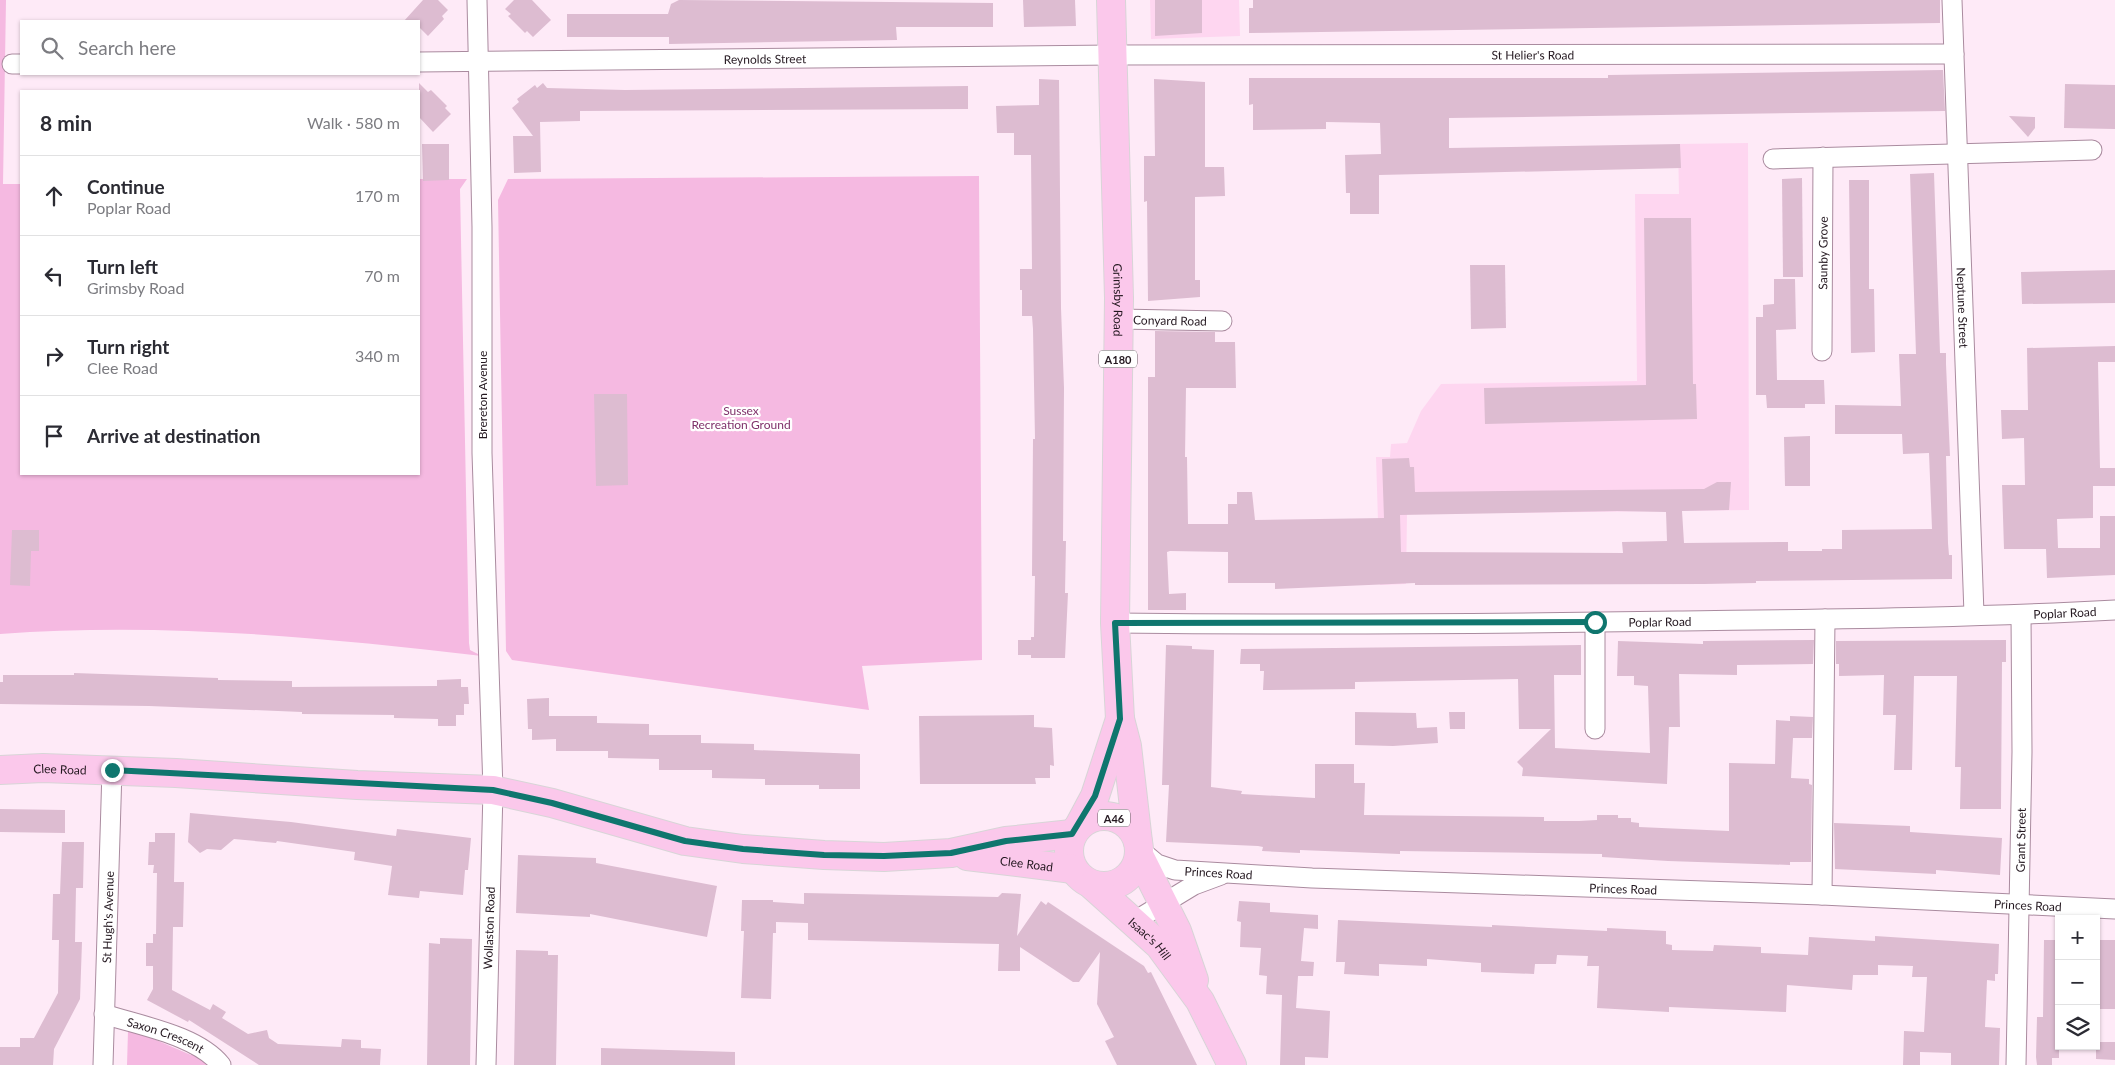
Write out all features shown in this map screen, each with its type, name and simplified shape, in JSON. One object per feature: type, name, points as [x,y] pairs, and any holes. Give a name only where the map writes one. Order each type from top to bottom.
[{"type":"main road","name":"Grimsby Road","points":[[1111,0],[1119,319],[1115,623],[1120,719],[1127,746],[1139,849]]},
{"type":"main road","name":"Grimsby Road","points":[[1076,830],[1095,796],[1120,719]]},
{"type":"main road","name":"Clee Road","points":[[0,770],[112,770],[493,790],[552,803],[685,841],[743,849],[875,856],[951,853],[1006,841],[1076,830]]},
{"type":"main road","name":"A46","points":[[1076,830],[1089,819],[1101,816],[1113,817],[1124,822],[1133,831],[1139,849],[1131,874],[1122,882],[1102,887],[1082,877]]},
{"type":"main road","points":[[1076,830],[1069,846],[1069,858],[1082,877]]},
{"type":"main road","name":"Isaac's Hill","points":[[1139,849],[1186,955],[1200,1001],[1232,1065]]},
{"type":"main road","name":"Clee Road","points":[[951,853],[1082,877]]},
{"type":"main road","name":"Isaac's Hill","points":[[1082,877],[1159,945],[1200,1001]]},
{"type":"street","name":"Brereton Avenue","points":[[477,0],[482,227],[482,453],[493,790]]},
{"type":"street","name":"Neptune Street","points":[[1952,0],[1974,614]]},
{"type":"street","name":"St Helier's Road","points":[[1112,55],[1954,54]]},
{"type":"street","name":"Reynolds Street","points":[[420,62],[1112,55]]},
{"type":"street","points":[[1772,159],[2092,150]]},
{"type":"street","name":"Saunby Grove","points":[[1822,351],[1823,157]]},
{"type":"street","name":"Conyard Road","points":[[1119,319],[1222,321]]},
{"type":"street","name":"Poplar Road","points":[[1115,623],[1595,622],[1825,619],[1974,614],[2021,615],[2115,610]]},
{"type":"street","name":"Grant Street","points":[[2016,1065],[2022,752],[2021,615]]},
{"type":"street","points":[[1822,895],[1825,619]]},
{"type":"street","points":[[1595,622],[1596,729]]},
{"type":"street","name":"St Hugh's Avenue","points":[[103,1065],[112,770]]},
{"type":"street","name":"Wollaston Road","points":[[486,1065],[493,790]]},
{"type":"street","name":"Princes Road","points":[[1139,849],[1157,864],[1175,870],[1822,895],[2115,909]]},
{"type":"street","points":[[1133,922],[1194,885],[1226,873]]},
{"type":"street","name":"Saxon Crescent","points":[[104,1014],[190,1042],[212,1054],[221,1065]]},
{"type":"shaded area","points":[[1150,0],[1239,0],[1240,36],[1151,39]]},
{"type":"shaded area","points":[[1748,143],[1749,510],[1407,514],[1406,584],[1380,585],[1376,457],[1390,457],[1391,444],[1407,443],[1421,411],[1441,384],[1637,381],[1635,194],[1679,194],[1678,144]]},
{"type":"green space","points":[[0,0],[6,0],[3,184],[20,184],[20,475],[420,475],[420,179],[467,179],[460,189],[469,643],[470,650],[482,656],[241,633],[121,630],[0,634]]},
{"type":"green space","name":"Sussex Recreation Ground","points":[[979,176],[982,660],[862,666],[869,710],[512,660],[506,651],[498,200],[508,179]]},
{"type":"green space","points":[[133,1030],[191,1055],[195,1049],[216,1065],[127,1065],[128,1031]]},
{"type":"building","points":[[423,0],[438,0],[448,10],[442,16],[444,19],[428,36],[420,28],[420,20],[405,20]]},
{"type":"building","points":[[514,0],[532,0],[551,20],[533,37],[527,31],[525,33],[508,16],[511,14],[505,9]]},
{"type":"building","points":[[679,0],[993,3],[993,27],[896,27],[897,40],[669,44],[669,37],[567,37],[567,14],[668,14],[671,4]]},
{"type":"building","points":[[1023,0],[1075,0],[1076,26],[1024,27]]},
{"type":"building","points":[[1155,0],[1202,0],[1202,33],[1155,36]]},
{"type":"building","points":[[1253,0],[1940,0],[1940,23],[1249,33],[1249,8],[1253,8]]},
{"type":"building","points":[[1943,70],[1945,111],[1449,118],[1449,148],[1680,144],[1681,168],[1379,175],[1379,214],[1350,214],[1350,193],[1346,193],[1345,155],[1381,154],[1380,123],[1326,122],[1326,129],[1253,130],[1253,104],[1249,105],[1249,78],[1608,78],[1608,75]]},
{"type":"building","points":[[1039,79],[1059,80],[1061,308],[1064,388],[1063,541],[1066,541],[1065,593],[1068,593],[1065,658],[1031,658],[1031,655],[1018,655],[1018,640],[1031,640],[1031,637],[1034,637],[1035,576],[1032,576],[1033,439],[1035,439],[1033,329],[1032,316],[1022,316],[1022,290],[1020,290],[1020,269],[1032,269],[1031,155],[1014,155],[1014,133],[997,133],[996,106],[1039,105]]},
{"type":"building","points":[[1154,79],[1205,82],[1205,167],[1224,167],[1225,196],[1195,197],[1195,280],[1200,280],[1200,297],[1148,301],[1147,201],[1144,202],[1144,156],[1155,156]]},
{"type":"building","points":[[419,83],[428,92],[431,90],[447,106],[445,108],[451,114],[433,132],[420,118]]},
{"type":"building","points":[[543,83],[547,88],[625,90],[968,86],[968,109],[580,111],[580,121],[540,122],[541,172],[514,173],[513,136],[533,136],[512,108],[519,102],[517,99],[535,85],[537,88]]},
{"type":"building","points":[[2065,84],[2115,85],[2115,129],[2064,128]]},
{"type":"building","points":[[2009,116],[2035,117],[2035,128],[2028,137]]},
{"type":"building","points":[[422,144],[449,144],[449,180],[423,181]]},
{"type":"building","points":[[1934,173],[1940,353],[1946,353],[1950,456],[1946,456],[1948,543],[1949,555],[1952,555],[1952,579],[1756,581],[1756,583],[1704,584],[1415,585],[1415,583],[1275,589],[1275,583],[1228,583],[1228,552],[1170,551],[1167,552],[1169,594],[1186,593],[1186,610],[1148,610],[1148,377],[1155,377],[1155,331],[1215,332],[1215,342],[1235,342],[1236,388],[1186,388],[1185,457],[1187,457],[1188,524],[1228,524],[1228,504],[1237,504],[1237,492],[1252,492],[1255,520],[1384,518],[1382,459],[1409,458],[1410,467],[1414,467],[1415,492],[1704,489],[1717,482],[1731,482],[1729,510],[1682,511],[1684,543],[1788,542],[1788,551],[1822,551],[1822,549],[1842,549],[1842,530],[1932,529],[1929,453],[1903,454],[1902,434],[1835,434],[1835,405],[1901,406],[1899,354],[1916,354],[1910,174]],"holes":[[[1617,511],[1666,512],[1667,541],[1622,542],[1623,553],[1401,552],[1400,515]]]},
{"type":"building","points":[[1802,178],[1803,277],[1783,277],[1782,179]]},
{"type":"building","points":[[1849,180],[1869,180],[1869,289],[1874,289],[1875,352],[1851,353]]},
{"type":"building","points":[[1644,218],[1691,218],[1693,384],[1696,384],[1697,419],[1485,424],[1484,388],[1646,385]]},
{"type":"building","points":[[1470,265],[1505,265],[1506,328],[1471,329]]},
{"type":"building","points":[[2115,270],[2115,303],[2022,304],[2021,272]]},
{"type":"building","points":[[1774,279],[1795,279],[1796,329],[1776,330],[1777,380],[1824,380],[1825,404],[1805,404],[1805,408],[1767,408],[1766,395],[1756,395],[1756,317],[1763,317],[1763,305],[1774,304]]},
{"type":"building","points":[[2115,346],[2115,362],[2098,362],[2100,468],[2115,468],[2115,486],[2093,486],[2093,518],[2057,519],[2058,548],[2100,548],[2100,516],[2115,516],[2115,575],[2047,578],[2046,549],[2004,549],[2002,485],[2025,485],[2024,438],[2002,439],[2001,410],[2028,410],[2027,348]]},
{"type":"building","points":[[594,394],[627,394],[628,485],[596,486]]},
{"type":"building","points":[[1810,436],[1810,486],[1785,486],[1784,437]]},
{"type":"building","points":[[12,530],[39,530],[39,551],[31,551],[30,586],[10,585]]},
{"type":"building","points":[[1814,640],[1813,664],[1737,665],[1737,675],[1679,674],[1680,727],[1669,727],[1667,784],[1522,776],[1523,768],[1517,762],[1551,729],[1519,729],[1518,679],[1355,682],[1355,689],[1263,690],[1264,671],[1260,671],[1260,664],[1240,664],[1241,649],[1581,645],[1581,675],[1554,675],[1555,748],[1650,753],[1648,686],[1634,685],[1634,676],[1617,676],[1618,641],[1703,644],[1703,641]]},
{"type":"building","points":[[2006,640],[2006,662],[2002,662],[2001,809],[1960,809],[1961,767],[1955,767],[1957,676],[1914,676],[1912,770],[1894,770],[1896,715],[1883,715],[1884,675],[1839,676],[1839,664],[1836,664],[1836,641]]},
{"type":"building","points":[[1166,645],[1192,646],[1192,649],[1214,650],[1211,787],[1242,791],[1241,794],[1315,798],[1315,764],[1354,764],[1354,783],[1365,783],[1364,815],[1544,817],[1544,821],[1579,821],[1597,820],[1597,815],[1618,815],[1618,818],[1631,818],[1631,822],[1639,823],[1639,827],[1729,831],[1729,763],[1775,764],[1776,720],[1790,721],[1790,716],[1813,717],[1812,738],[1793,738],[1791,778],[1809,779],[1809,784],[1812,785],[1811,862],[1790,862],[1790,865],[1668,861],[1602,857],[1602,854],[1400,851],[1400,854],[1300,850],[1300,853],[1262,851],[1263,847],[1258,846],[1166,842],[1169,785],[1162,785]]},
{"type":"building","points":[[74,673],[218,678],[218,680],[292,681],[292,687],[437,686],[437,680],[461,679],[461,687],[468,687],[469,704],[464,704],[464,715],[456,715],[456,726],[438,726],[438,719],[394,718],[394,715],[302,714],[302,712],[149,706],[0,704],[0,682],[3,682],[3,675],[74,675]]},
{"type":"building","points":[[549,698],[549,716],[597,716],[597,723],[649,724],[649,735],[701,735],[701,743],[754,744],[754,750],[860,754],[860,789],[819,789],[819,785],[765,785],[765,779],[712,778],[712,770],[659,770],[659,759],[608,758],[608,751],[556,751],[556,739],[532,740],[532,729],[528,729],[527,699]]},
{"type":"building","points":[[1355,712],[1416,713],[1417,728],[1437,727],[1438,743],[1393,746],[1355,745]]},
{"type":"building","points":[[1449,712],[1465,712],[1465,729],[1450,729]]},
{"type":"building","points":[[1034,715],[1034,727],[1052,728],[1054,766],[1050,765],[1050,778],[1035,778],[1036,784],[920,784],[919,716]]},
{"type":"building","points":[[0,809],[65,810],[65,833],[0,832]]},
{"type":"building","points":[[190,813],[291,822],[396,836],[397,829],[471,838],[463,895],[420,891],[419,898],[388,895],[392,866],[354,860],[355,852],[277,841],[276,843],[234,839],[221,850],[207,849],[200,853],[188,842]]},
{"type":"building","points":[[1834,823],[1910,826],[1910,832],[2002,838],[2000,875],[1936,870],[1936,874],[1835,869]]},
{"type":"building","points":[[155,833],[175,833],[174,882],[184,882],[183,927],[173,927],[172,990],[210,1010],[213,1004],[226,1012],[222,1018],[248,1034],[267,1030],[269,1038],[278,1044],[341,1047],[342,1039],[361,1040],[361,1048],[381,1049],[380,1065],[259,1065],[189,1020],[188,1022],[147,1000],[153,989],[153,966],[146,966],[146,943],[153,943],[153,934],[156,934],[157,873],[153,873],[154,865],[148,865],[149,842],[155,842]]},
{"type":"building","points":[[62,842],[84,842],[83,888],[76,888],[75,942],[82,942],[80,999],[54,1049],[53,1065],[0,1065],[0,1047],[20,1047],[20,1038],[34,1038],[58,993],[59,940],[52,940],[53,894],[60,894]]},
{"type":"building","points":[[518,855],[596,858],[596,863],[717,886],[707,937],[590,914],[590,917],[516,913]]},
{"type":"building","points":[[804,893],[998,897],[1002,893],[1021,894],[1017,936],[1041,901],[1046,905],[1048,902],[1144,966],[1148,973],[1151,972],[1197,1065],[1117,1065],[1105,1041],[1114,1037],[1097,1004],[1100,952],[1079,982],[1073,982],[1020,947],[1020,971],[998,971],[999,944],[808,940],[808,923],[776,922],[776,933],[773,933],[771,999],[741,998],[744,931],[741,931],[742,900],[773,900],[773,902],[804,904]]},
{"type":"building","points":[[1239,901],[1270,903],[1270,912],[1318,915],[1318,929],[1304,928],[1301,961],[1314,962],[1313,976],[1298,976],[1296,1008],[1330,1011],[1328,1058],[1305,1057],[1305,1065],[1280,1065],[1282,995],[1266,994],[1267,976],[1259,975],[1261,948],[1240,947],[1241,922],[1237,921]]},
{"type":"building","points":[[1338,920],[1607,931],[1607,928],[1666,931],[1666,944],[1672,945],[1672,950],[1713,951],[1714,945],[1761,947],[1761,953],[1808,955],[1809,937],[1875,941],[1875,936],[1999,944],[1998,974],[1995,974],[1995,981],[1987,980],[1985,1027],[2000,1028],[1999,1065],[1951,1065],[1951,1053],[1920,1052],[1920,1065],[1903,1065],[1904,1031],[1924,1032],[1927,977],[1912,977],[1913,966],[1878,965],[1878,975],[1853,975],[1852,990],[1787,985],[1786,1012],[1669,1007],[1669,1012],[1597,1008],[1599,966],[1587,966],[1588,956],[1557,955],[1556,964],[1535,964],[1534,974],[1481,972],[1481,963],[1427,959],[1427,966],[1379,964],[1379,976],[1344,974],[1345,962],[1336,962]]},
{"type":"building","points":[[440,938],[472,939],[470,1065],[427,1065],[429,943],[440,944]]},
{"type":"building","points":[[2044,940],[2055,940],[2055,1050],[2059,1050],[2059,1058],[2052,1058],[2052,1065],[2037,1065],[2037,1017],[2043,1017]]},
{"type":"building","points":[[2100,940],[2115,940],[2115,1009],[2100,1009]]},
{"type":"building","points":[[516,950],[548,951],[548,955],[558,955],[556,1065],[514,1065]]},
{"type":"building","points":[[2100,1042],[2115,1042],[2115,1060],[2096,1059],[2096,1050],[2100,1050]]},
{"type":"building","points":[[601,1048],[735,1052],[735,1065],[601,1065]]},
{"type":"route","points":[[112,770],[357,785],[493,790],[552,803],[685,841],[743,849],[824,855],[884,856],[951,853],[1006,841],[1043,839],[1072,834],[1079,826],[1095,796],[1110,744],[1120,719],[1115,623],[1376,624],[1595,622]]}]
